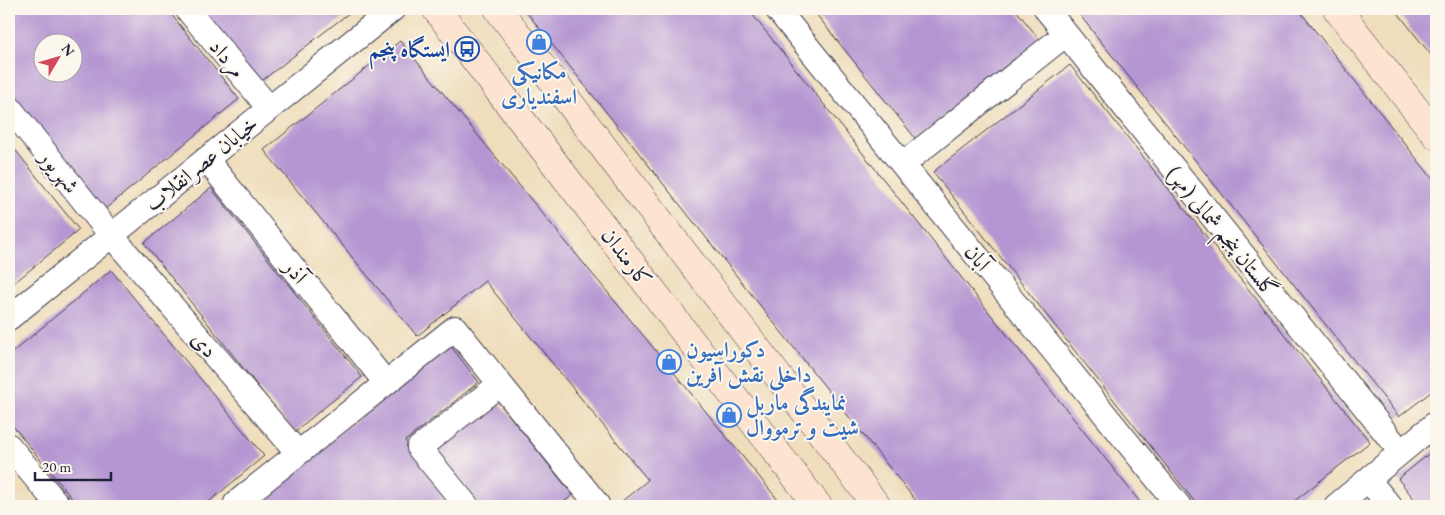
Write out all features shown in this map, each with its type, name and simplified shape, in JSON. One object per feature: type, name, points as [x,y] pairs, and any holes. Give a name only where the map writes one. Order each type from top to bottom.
[{"type":"main road","name":"کارمندان","points":[[436,9],[818,506]]},
{"type":"main road","points":[[498,9],[877,506]]},
{"type":"main road","points":[[1337,9],[1436,135]]},
{"type":"street","name":"مرداد","points":[[187,9],[269,108]]},
{"type":"street","name":"خیابان عصرانقلاب","points":[[9,318],[393,9]]},
{"type":"street","name":"آبان","points":[[778,9],[1179,506]]},
{"type":"street","name":"گلستان پنجم شمالی (مهر)","points":[[1046,9],[1401,452]]},
{"type":"street","points":[[903,164],[1066,34]]},
{"type":"street","name":"شهریور","points":[[9,107],[112,235]]},
{"type":"street","name":"آذر","points":[[206,159],[386,383]]},
{"type":"street","name":"دی","points":[[112,235],[298,452]]},
{"type":"street","points":[[238,506],[236,503],[298,452],[455,328],[597,504],[595,506]]},
{"type":"street","points":[[467,506],[419,448],[500,384]]},
{"type":"street","points":[[1336,506],[1436,423]]},
{"type":"street","points":[[9,446],[59,506]]},
{"type":"street","points":[[1368,480],[1390,506]]},
{"type":"building","points":[[9,9],[167,9],[239,99],[104,210],[9,91]]},
{"type":"building","points":[[199,9],[354,9],[259,83]]},
{"type":"building","points":[[524,9],[748,9],[1143,506],[920,506]]},
{"type":"building","points":[[812,9],[1015,9],[1040,40],[916,139]]},
{"type":"building","points":[[1075,9],[1298,9],[1436,183],[1436,388],[1399,417]]},
{"type":"building","points":[[1395,9],[1436,9],[1436,61],[1416,36]]},
{"type":"building","points":[[400,41],[783,506],[616,506],[648,480],[485,281],[417,336],[264,150]]},
{"type":"building","points":[[1070,65],[1370,442],[1288,506],[1198,506],[933,172]]},
{"type":"building","points":[[9,142],[79,230],[9,287]]},
{"type":"building","points":[[211,188],[362,377],[294,432],[144,243]]},
{"type":"building","points":[[111,270],[264,456],[204,506],[78,506],[9,421],[9,355]]},
{"type":"building","points":[[449,344],[479,382],[405,441],[457,506],[254,506],[253,504]]},
{"type":"building","points":[[496,399],[573,495],[559,506],[481,506],[434,449]]},
{"type":"building","points":[[1436,448],[1436,506],[1420,506],[1398,479]]},
{"type":"place","name":"مکانیکی اسفندیاری","points":[[539,42]]},
{"type":"place","name":"ایستگاه پنجم","points":[[467,49]]},
{"type":"place","name":"دکوراسیون داخلی نقش آفرین","points":[[669,362]]},
{"type":"place","name":"نمایندگی ماربل شیت و ترمووال","points":[[729,415]]}]
